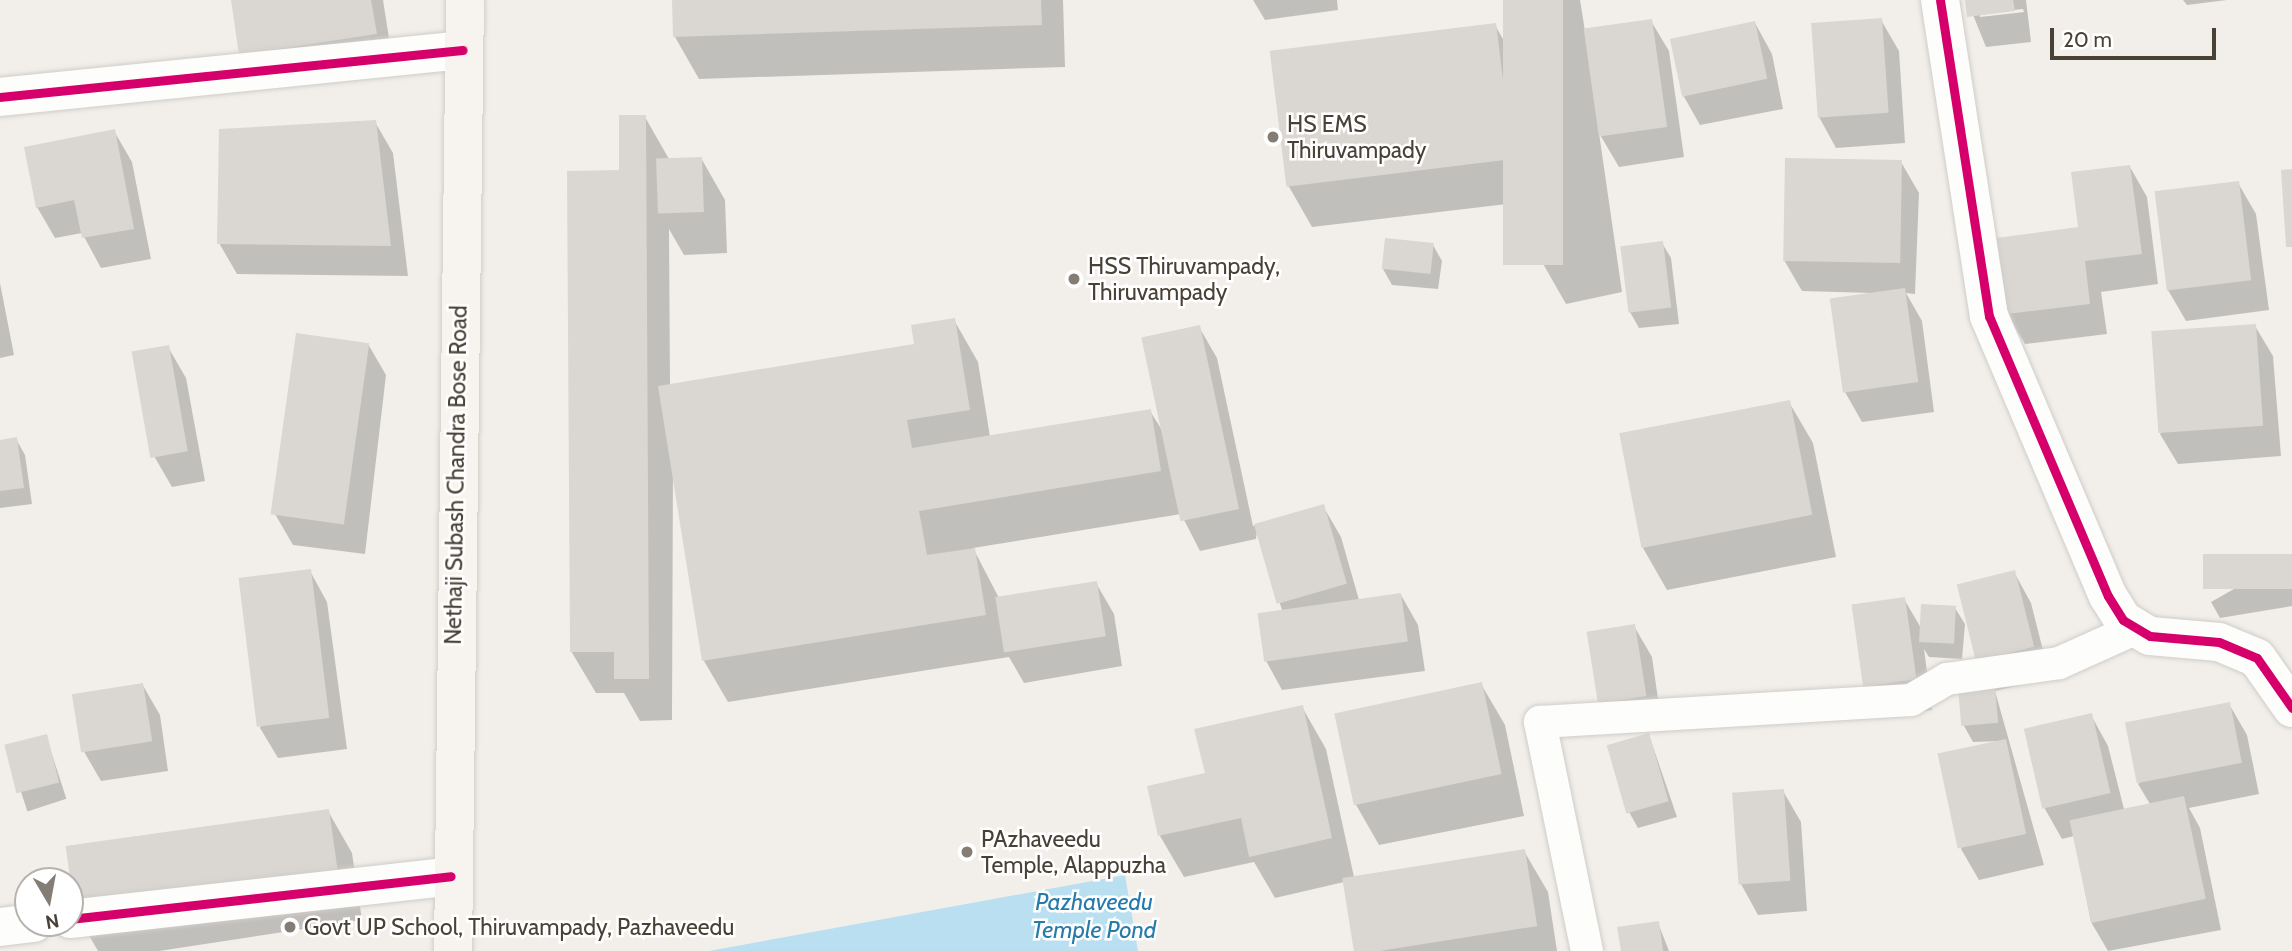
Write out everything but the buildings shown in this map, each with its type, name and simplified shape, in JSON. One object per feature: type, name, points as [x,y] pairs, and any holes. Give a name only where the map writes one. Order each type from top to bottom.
[{"type":"main road","name":"Nethaji Subash Chandra Bose Road","points":[[453,951],[465,0]]},
{"type":"street","points":[[1940,0],[1989,316],[2108,596],[2137,628],[2150,636],[2219,642],[2257,658],[2292,708]]},
{"type":"street","points":[[0,97],[463,50]]},
{"type":"street","points":[[84,917],[452,876]]},
{"type":"lane","points":[[1587,951],[1539,722],[1911,700],[1947,678],[2059,663],[2137,628]]},
{"type":"water","name":"Pazhaveedu Temple Pond","points":[[1125,875],[1138,951],[709,951]]},
{"type":"cycle path","points":[[1940,0],[1989,316],[2108,596],[2123,620],[2150,636],[2219,642],[2257,658],[2292,708]]},
{"type":"cycle path","points":[[0,97],[463,50]]},
{"type":"cycle path","points":[[84,917],[451,876]]},
{"type":"place","name":"HS EMS Thiruvampady","points":[[1273,137]]},
{"type":"place","name":"HSS Thiruvampady, Thiruvampady","points":[[1074,279]]},
{"type":"place","name":"PAzhaveedu Temple, Alappuzha","points":[[967,852]]},
{"type":"place","name":"Govt UP School, Thiruvampady, Pazhaveedu","points":[[290,927]]}]
